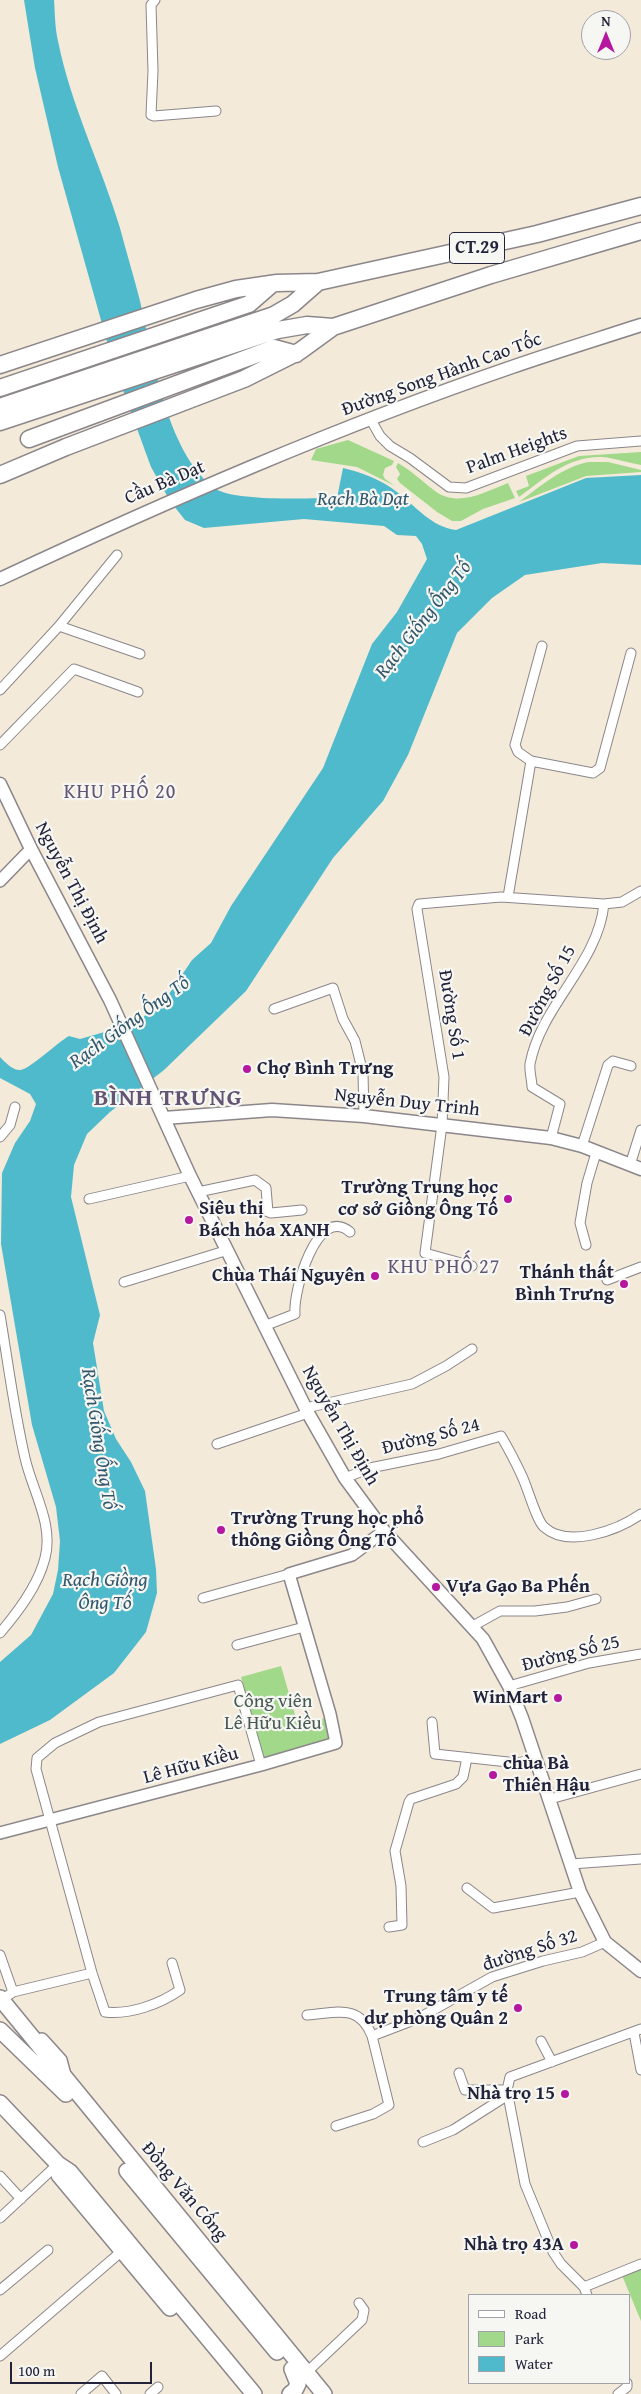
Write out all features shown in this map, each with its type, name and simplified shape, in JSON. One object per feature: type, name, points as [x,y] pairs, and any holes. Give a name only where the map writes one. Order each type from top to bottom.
[{"type":"highway","name":"CT.29","points":[[0,365],[151,315],[236,290],[272,284],[318,282],[537,234],[641,206]]},
{"type":"highway","name":"CT.29","points":[[0,475],[66,447],[244,379],[296,354],[333,327],[491,276],[641,231]]},
{"type":"highway","points":[[0,422],[19,408],[185,352],[274,315],[293,304],[318,282]]},
{"type":"highway","points":[[0,388],[254,302],[272,284]]},
{"type":"highway","points":[[185,352],[288,327],[306,325],[333,327]]},
{"type":"highway","points":[[29,439],[274,348],[296,354]]},
{"type":"highway","points":[[0,407],[19,408]]},
{"type":"main road","name":"Đường Song Hành Cao Tốc","points":[[257,465],[511,367],[641,325]]},
{"type":"main road","name":"Cầu Bà Dạt","points":[[0,579],[257,465]]},
{"type":"main road","name":"Nguyễn Thị Định","points":[[0,784],[31,849],[110,1000],[150,1084],[190,1176],[307,1411],[344,1478],[384,1531],[483,1639],[509,1686],[550,1798],[580,1892],[605,1942],[641,1971]]},
{"type":"main road","name":"Nguyễn Duy Trinh","points":[[164,1118],[272,1110],[364,1116],[551,1138],[582,1146],[635,1167]]},
{"type":"main road","name":"Đồng Văn Cống","points":[[5,2006],[156,2207],[300,2374],[313,2394]]},
{"type":"main road","points":[[0,2103],[58,2164],[70,2172],[251,2393]]},
{"type":"main road","points":[[58,2164],[59,2175],[122,2251],[251,2393]]},
{"type":"main road","name":"Đồng Văn Cống","points":[[300,2374],[324,2394]]},
{"type":"main road","points":[[290,2394],[295,2390],[300,2374]]},
{"type":"street","points":[[154,0],[151,5],[153,71],[151,115],[216,111]]},
{"type":"street","name":"Palm Heights","points":[[371,420],[380,436],[390,446],[410,458],[446,485],[458,489],[466,488],[577,446],[641,441]]},
{"type":"street","points":[[0,690],[59,626],[116,555]]},
{"type":"street","points":[[59,626],[140,654]]},
{"type":"street","points":[[542,646],[515,745],[518,752],[531,761],[593,774],[600,768],[631,653]]},
{"type":"street","points":[[0,745],[74,669],[138,692]]},
{"type":"street","points":[[531,761],[508,897],[604,904],[622,902],[641,891]]},
{"type":"street","points":[[0,881],[31,849]]},
{"type":"street","name":"Đường Số 1","points":[[472,1266],[425,1253],[442,1126],[444,1077],[417,910],[419,904],[508,897]]},
{"type":"street","name":"Đường Số 15","points":[[551,1138],[560,1104],[532,1087],[530,1066],[539,1035],[589,949],[602,919],[604,904]]},
{"type":"street","points":[[274,1009],[333,988],[343,1019],[355,1041],[363,1072],[364,1116]]},
{"type":"street","points":[[582,1146],[608,1065],[613,1061],[631,1066]]},
{"type":"street","points":[[0,1137],[10,1125],[15,1107]]},
{"type":"street","points":[[635,1167],[641,1130]]},
{"type":"street","points":[[586,1245],[580,1223],[587,1183],[596,1153]]},
{"type":"street","points":[[89,1199],[190,1176]]},
{"type":"street","points":[[198,1192],[255,1180],[266,1188],[268,1212],[302,1210]]},
{"type":"street","points":[[264,1326],[295,1314],[294,1302],[299,1278],[310,1253],[324,1231],[338,1226],[345,1227],[350,1232]]},
{"type":"street","points":[[124,1282],[228,1250]]},
{"type":"street","points":[[607,1280],[641,1266]]},
{"type":"street","points":[[0,1315],[24,1451],[40,1500],[46,1541],[45,1557],[33,1585],[21,1608],[0,1633]]},
{"type":"street","points":[[217,1444],[307,1411],[412,1384],[446,1366],[472,1349]]},
{"type":"street","name":"Đường Số 24","points":[[344,1478],[370,1468],[430,1456],[501,1436],[522,1475],[542,1526],[555,1534],[567,1537],[600,1534],[627,1524],[641,1514]]},
{"type":"street","points":[[203,1598],[352,1555],[384,1531]]},
{"type":"street","name":"Lê Hữu Kiều","points":[[0,1834],[336,1744],[330,1714],[289,1574]]},
{"type":"street","points":[[471,1627],[500,1611],[535,1611],[567,1607],[596,1599]]},
{"type":"street","points":[[236,1645],[304,1627]]},
{"type":"street","name":"Đường Số 25","points":[[509,1686],[589,1663],[641,1654]]},
{"type":"street","points":[[172,1963],[180,1990],[166,2000],[118,2013],[105,2012],[92,1973],[52,1820],[36,1769],[37,1758],[45,1750],[67,1736],[99,1722],[238,1685],[261,1765]]},
{"type":"street","points":[[432,1722],[435,1754],[517,1763],[536,1759]]},
{"type":"street","points":[[389,1927],[402,1925],[401,1886],[395,1851],[409,1802],[411,1799],[456,1784],[463,1778],[467,1758]]},
{"type":"street","points":[[550,1798],[641,1774]]},
{"type":"street","points":[[571,1864],[641,1859]]},
{"type":"street","points":[[467,1888],[493,1908],[580,1892]]},
{"type":"street","name":"đường Số 32","points":[[372,2036],[419,2018],[492,1977],[543,1961],[582,1952],[605,1942]]},
{"type":"street","points":[[0,1955],[5,2006],[61,2060],[66,2087]]},
{"type":"street","points":[[5,2006],[92,1973]]},
{"type":"street","points":[[307,2015],[351,2012],[364,2021],[372,2036],[389,2105],[373,2114],[336,2126]]},
{"type":"street","points":[[641,2070],[637,2031],[510,2077],[508,2093],[525,2184],[553,2252],[560,2264],[586,2291],[641,2264]]},
{"type":"street","points":[[541,2041],[552,2062]]},
{"type":"street","points":[[459,2073],[465,2090],[508,2093]]},
{"type":"street","points":[[423,2142],[452,2130],[508,2093]]},
{"type":"street","points":[[0,2218],[58,2164]]},
{"type":"street","points":[[0,2176],[21,2198]]},
{"type":"street","points":[[0,2290],[48,2250]]},
{"type":"street","points":[[0,2356],[122,2251]]},
{"type":"street","points":[[300,2374],[362,2320],[364,2310],[359,2303]]},
{"type":"street","points":[[81,2394],[102,2376],[116,2394]]},
{"type":"street","points":[[618,2394],[627,2387],[627,2384]]},
{"type":"street","points":[[150,2394],[158,2387]]},
{"type":"green space","points":[[348,440],[394,461],[392,465],[385,468],[383,475],[385,479],[395,486],[357,467],[311,460],[316,449]]},
{"type":"green space","points":[[641,452],[641,465],[602,457],[578,460],[557,469],[519,497],[516,491],[529,486],[526,476],[579,456]]},
{"type":"green space","points":[[588,462],[608,462],[641,470],[641,472],[586,476],[519,502],[560,473]]},
{"type":"green space","points":[[398,463],[444,496],[453,498],[472,497],[508,483],[515,498],[483,509],[461,521],[452,521],[437,512],[400,483],[397,479],[400,474],[396,467]]},
{"type":"green space","name":"Công viên Lê Hữu Kiều","points":[[281,1666],[298,1725],[325,1718],[331,1740],[264,1758],[241,1677]]},
{"type":"green space","points":[[641,2267],[641,2321],[631,2294],[621,2273]]},
{"type":"water","name":"Rạch Giồng Ông Tố","points":[[24,0],[54,0],[56,31],[70,89],[120,228],[139,297],[163,400],[172,426],[184,450],[197,471],[214,488],[224,492],[255,497],[291,499],[337,498],[343,468],[378,480],[397,492],[431,520],[439,525],[456,530],[586,478],[641,475],[641,565],[602,563],[525,575],[492,598],[457,633],[408,755],[383,801],[333,858],[246,991],[164,1070],[110,1112],[87,1134],[74,1165],[71,1197],[100,1315],[93,1343],[104,1411],[116,1439],[131,1462],[145,1491],[156,1569],[157,1593],[146,1632],[114,1673],[50,1720],[0,1744],[0,1662],[31,1635],[53,1594],[58,1570],[60,1541],[56,1507],[32,1425],[1,1244],[2,1173],[15,1143],[30,1121],[36,1104],[30,1094],[0,1078],[0,1057],[14,1069],[24,1069],[69,1036],[80,1039],[136,1023],[167,997],[192,960],[211,943],[231,906],[323,768],[372,644],[397,612],[427,559],[422,544],[416,536],[397,535],[384,526],[304,519],[204,528],[185,520],[170,501],[151,467],[113,363],[58,167],[35,68]]},
{"type":"place","name":"Chợ Bình Trưng","points":[[247,1069]]},
{"type":"place","name":"Trường Trung học cơ sở Giồng Ông Tố","points":[[508,1199]]},
{"type":"place","name":"Siêu thị Bách hóa XANH","points":[[189,1220]]},
{"type":"place","name":"Chùa Thái Nguyên","points":[[375,1276]]},
{"type":"place","name":"Thánh thất Bình Trưng","points":[[624,1284]]},
{"type":"place","name":"Trường Trung học phổ thông Giồng Ông Tố","points":[[221,1530]]},
{"type":"place","name":"Vựa Gạo Ba Phến","points":[[436,1587]]},
{"type":"place","name":"WinMart","points":[[558,1698]]},
{"type":"place","name":"chùa Bà Thiên Hậu","points":[[493,1775]]},
{"type":"place","name":"Trung tâm y tế dự phòng Quân 2","points":[[518,2008]]},
{"type":"place","name":"Nhà trọ 15","points":[[565,2094]]},
{"type":"place","name":"Nhà trọ 43A","points":[[574,2245]]},
{"type":"district","name":"KHU PHỐ 20","points":[[120,793]]},
{"type":"district","name":"BÌNH TRƯNG","points":[[168,1099]]},
{"type":"district","name":"KHU PHỐ 27","points":[[444,1268]]},
{"type":"water label","name":"Rạch Bà Dạt","points":[[363,500]]},
{"type":"water label","name":"Rạch Giống Ống Tố","points":[[424,620]]},
{"type":"water label","name":"Rạch Giống Ống Tố","points":[[130,1023]]},
{"type":"water label","name":"Rạch Giống Ống Tố","points":[[98,1439]]}]
